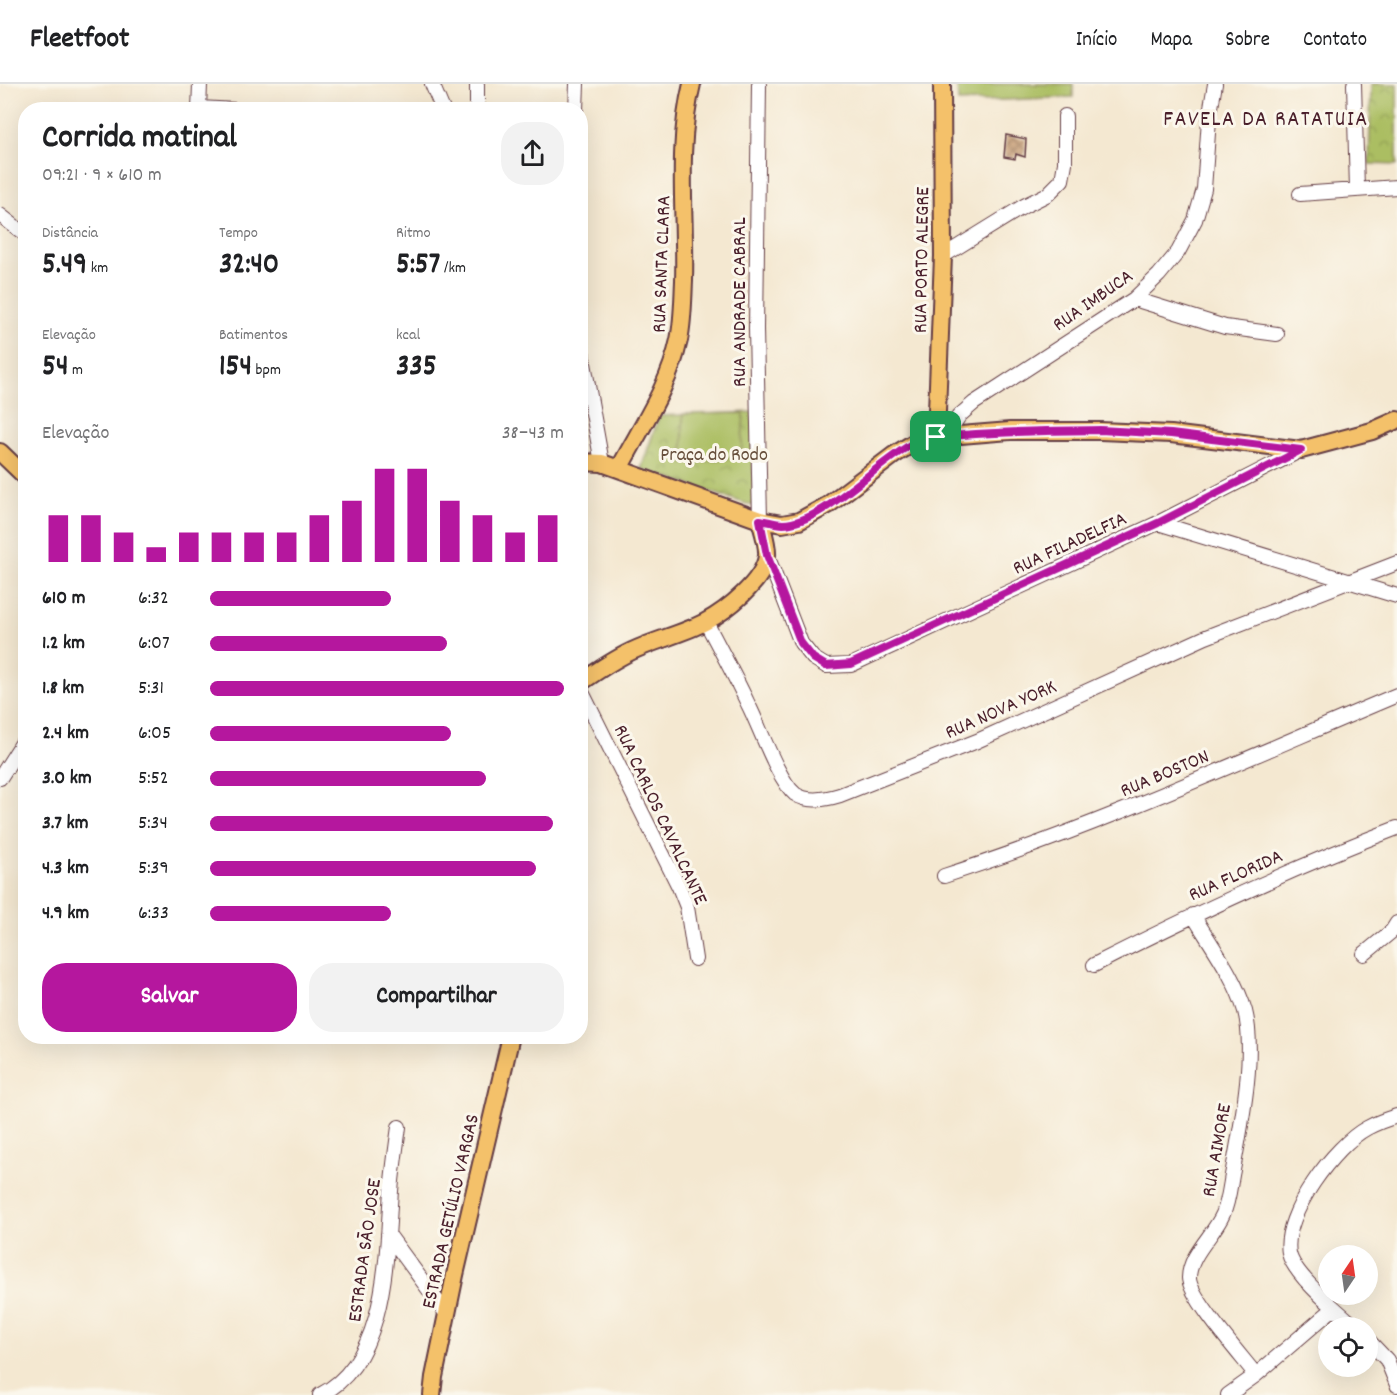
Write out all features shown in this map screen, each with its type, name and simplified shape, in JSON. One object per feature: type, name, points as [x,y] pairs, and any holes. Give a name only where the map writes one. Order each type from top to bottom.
[{"type":"main road","name":"RUA SANTA CLARA","points":[[619,469],[652,412],[679,340],[683,310],[685,254],[683,146],[693,84]]},
{"type":"main road","name":"RUA PORTO ALEGRE","points":[[941,437],[942,84]]},
{"type":"main road","points":[[588,463],[619,469],[760,520],[782,524],[799,521],[828,505],[915,442],[941,437],[1010,431],[1100,430],[1171,434],[1301,450],[1362,434],[1397,420]]},
{"type":"main road","points":[[0,452],[18,469]]},
{"type":"main road","points":[[588,677],[606,664],[633,651],[706,622],[743,594],[756,581],[764,568],[767,555],[760,520]]},
{"type":"main road","name":"ESTRADA GETÚLIO VARGAS","points":[[432,1395],[446,1313],[509,1044]]},
{"type":"street","points":[[199,102],[200,84]]},
{"type":"street","points":[[432,84],[440,102]]},
{"type":"street","points":[[477,84],[477,102]]},
{"type":"street","points":[[576,102],[577,84]]},
{"type":"street","name":"RUA ANDRADE CABRAL","points":[[759,84],[756,329],[760,520]]},
{"type":"street","name":"RUA IMBUCA","points":[[941,437],[974,403],[1134,299],[1159,275],[1178,252],[1195,220],[1204,189],[1209,119],[1215,84]]},
{"type":"street","points":[[1354,84],[1357,189]]},
{"type":"street","points":[[943,256],[1024,206],[1048,194],[1062,180],[1065,162],[1065,116]]},
{"type":"street","points":[[1300,194],[1397,187]]},
{"type":"street","points":[[0,215],[18,229]]},
{"type":"street","points":[[1134,299],[1225,327],[1277,334]]},
{"type":"street","points":[[588,386],[602,464]]},
{"type":"street","name":"RUA FILADELFIA","points":[[767,555],[801,643],[813,658],[826,666],[851,664],[1158,523],[1301,450]]},
{"type":"street","points":[[1158,523],[1397,596]]},
{"type":"street","name":"RUA NOVA YORK","points":[[706,622],[749,704],[779,771],[795,794],[807,798],[823,799],[840,795],[977,741],[1206,637],[1397,563]]},
{"type":"street","name":"RUA BOSTON","points":[[944,876],[1016,853],[1078,829],[1397,695]]},
{"type":"street","name":"RUA CARLOS CAVALCANTE","points":[[588,704],[679,887],[687,907],[696,960]]},
{"type":"street","points":[[0,778],[18,750]]},
{"type":"street","name":"RUA FLORIDA","points":[[1094,965],[1193,915],[1317,859],[1397,828]]},
{"type":"street","name":"RUA AIMORE","points":[[1193,915],[1239,993],[1249,1034],[1242,1123],[1228,1196],[1223,1214],[1195,1259],[1188,1280],[1193,1292],[1220,1330],[1256,1375]]},
{"type":"street","points":[[1364,954],[1392,931],[1397,923]]},
{"type":"street","points":[[1344,1317],[1297,1271],[1289,1253],[1290,1231],[1305,1194],[1343,1146],[1366,1128],[1397,1116]]},
{"type":"street","name":"ESTRADA SĀO JOSE","points":[[320,1395],[345,1377],[364,1350],[373,1330],[388,1234],[399,1127]]},
{"type":"street","points":[[388,1234],[446,1313]]},
{"type":"street","points":[[1228,1395],[1256,1375],[1334,1308]]},
{"type":"street","points":[[1378,1347],[1392,1356],[1397,1385]]},
{"type":"green space","points":[[957,84],[1073,84],[1073,97],[958,102]]},
{"type":"green space","points":[[1371,84],[1397,84],[1397,165],[1369,164]]},
{"type":"green space","name":"Praça do Rodo","points":[[754,412],[753,506],[641,469],[659,416]]},
{"type":"green space","points":[[744,413],[741,456],[683,464],[683,414]]},
{"type":"building","points":[[1006,135],[1026,139],[1025,157],[1016,154],[1015,159],[1004,157]]},
{"type":"district","name":"FAVELA DA RATATUIA","points":[[1266,117]]},
{"type":"route","points":[[1100,430],[1171,434],[1301,450],[1158,523],[851,664],[826,666],[813,658],[801,643],[767,555],[760,520],[782,524],[799,521],[828,505],[915,442],[936,437],[1010,431],[1100,430]]}]
